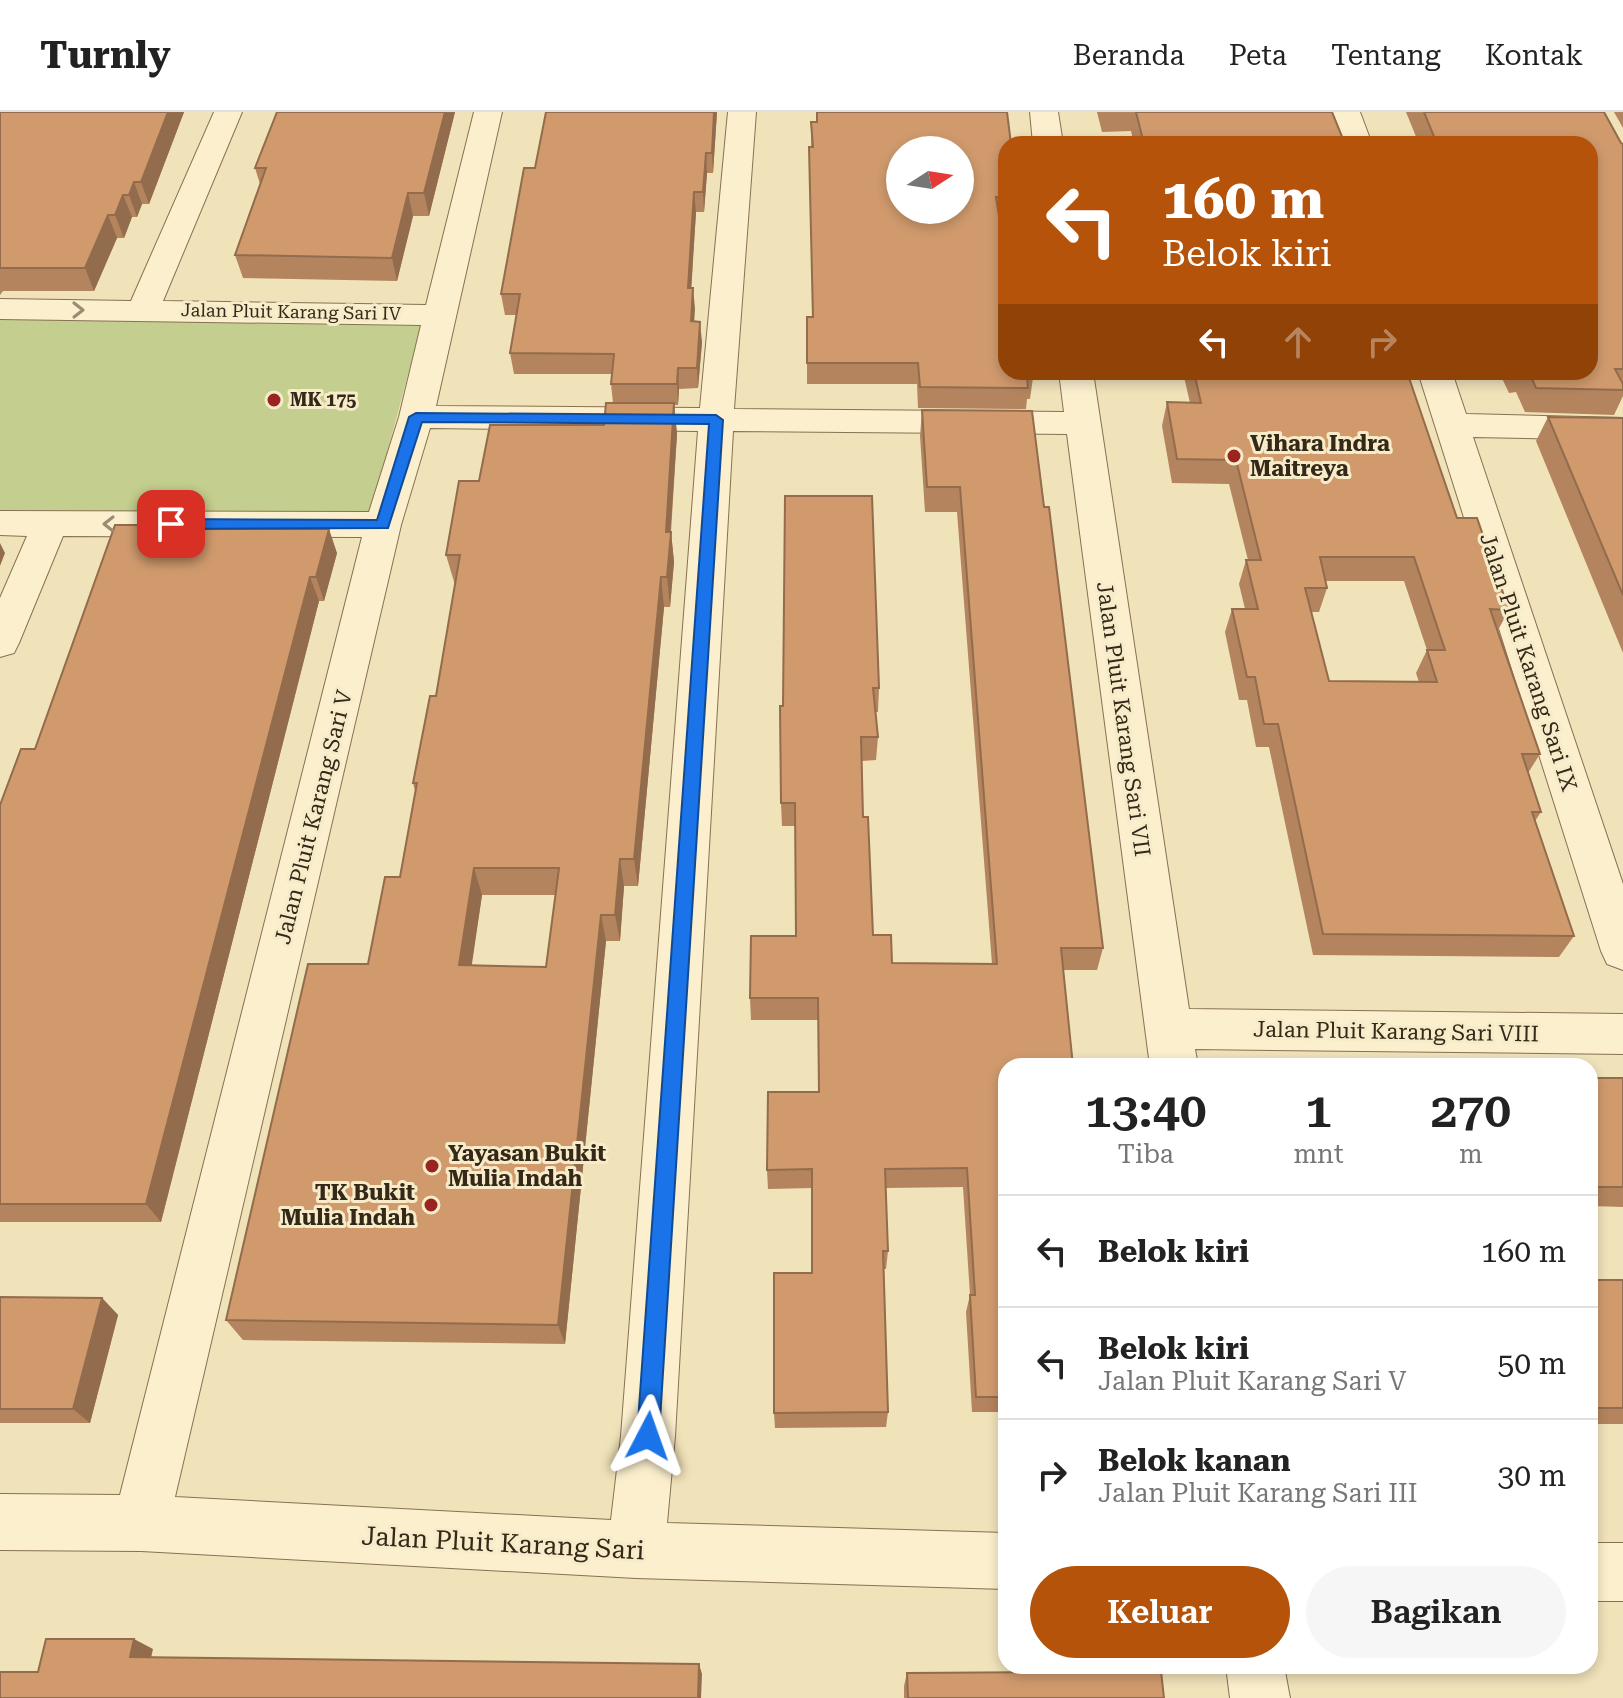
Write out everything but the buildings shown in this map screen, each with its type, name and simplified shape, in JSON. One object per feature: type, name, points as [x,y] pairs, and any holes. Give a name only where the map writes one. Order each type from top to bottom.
[{"type":"street","name":"Jalan Pluit Karang Sari IV","points":[[143,310],[228,112]]},
{"type":"street","name":"Jalan Pluit Karang Sari V","points":[[141,1523],[383,525],[416,417],[488,112]]},
{"type":"street","points":[[636,1550],[648,1436],[716,420],[742,112]]},
{"type":"street","points":[[1044,112],[1047,136]]},
{"type":"street","points":[[1346,112],[1354,136]]},
{"type":"street","name":"Jalan Pluit Karang Sari IV","points":[[0,309],[439,315]]},
{"type":"street","name":"Jalan Pluit Karang Sari VII","points":[[1077,380],[1171,1047]]},
{"type":"street","name":"Jalan Pluit Karang Sari IX","points":[[1438,380],[1623,951]]},
{"type":"street","points":[[416,417],[1082,423]]},
{"type":"street","points":[[1453,425],[1623,429]]},
{"type":"street","points":[[0,523],[383,525]]},
{"type":"street","points":[[0,643],[50,524]]},
{"type":"street","name":"Jalan Pluit Karang Sari VIII","points":[[1171,1047],[1623,1034]]},
{"type":"street","name":"Jalan Pluit Karang Sari","points":[[0,1522],[141,1523],[636,1550],[998,1561]]},
{"type":"street","points":[[1598,1572],[1623,1572]]},
{"type":"street","points":[[1256,1674],[1260,1698]]},
{"type":"green space","points":[[0,319],[421,326],[371,513],[0,510]]},
{"type":"place","name":"MK 175","points":[[274,400]]},
{"type":"place","name":"Vihara Indra Maitreya","points":[[1234,456]]},
{"type":"place","name":"Yayasan Bukit Mulia Indah","points":[[432,1166]]},
{"type":"place","name":"TK Bukit Mulia Indah","points":[[431,1205]]},
{"type":"route","points":[[171,524],[383,525],[416,417],[716,420],[648,1436]]}]
